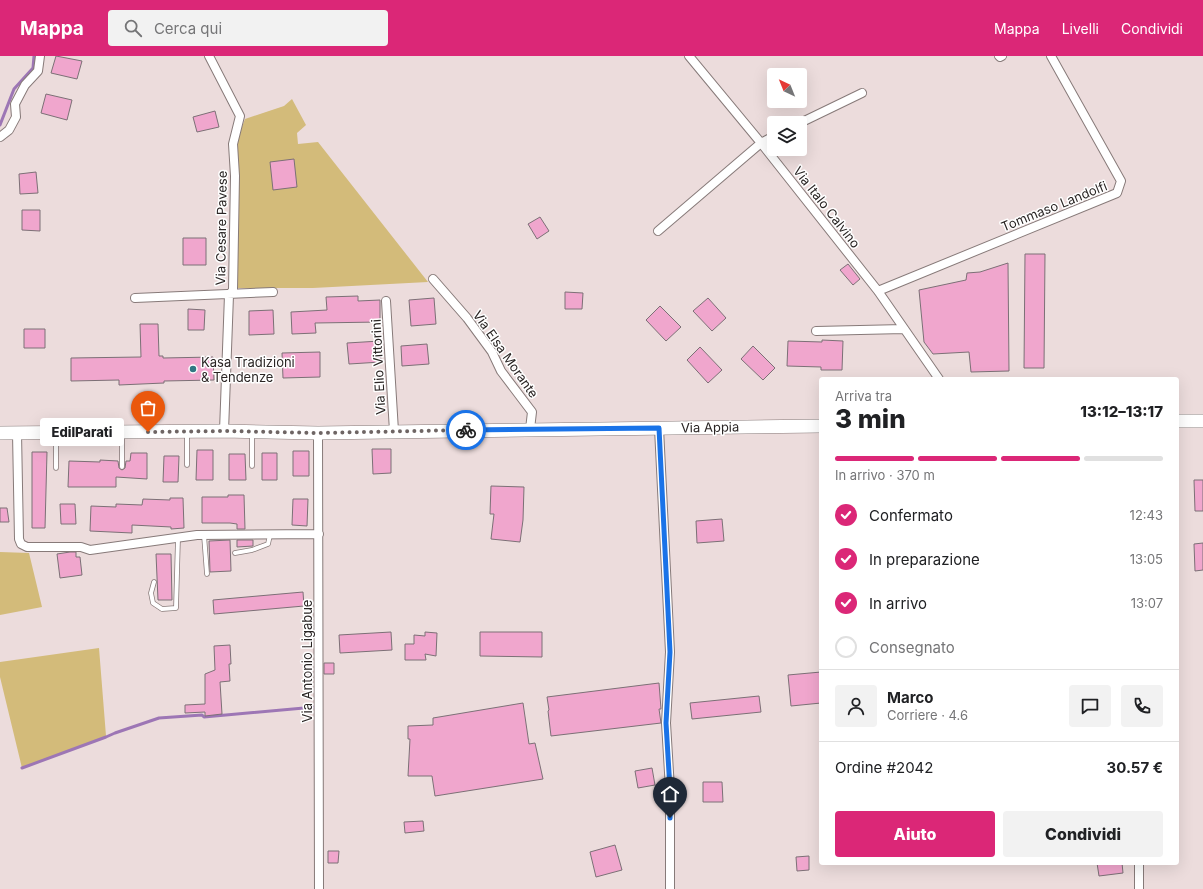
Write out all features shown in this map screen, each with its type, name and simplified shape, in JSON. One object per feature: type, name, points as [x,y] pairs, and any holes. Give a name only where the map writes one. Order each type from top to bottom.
[{"type":"main road","points":[[1179,421],[1203,421]]},
{"type":"main road","name":"Via Appia","points":[[0,433],[224,431],[318,433],[819,426]]},
{"type":"street","points":[[0,137],[9,130],[16,116],[15,104],[25,85],[38,71],[40,56]]},
{"type":"street","name":"Via Cesare Pavese","points":[[209,56],[240,116],[233,144],[235,176],[233,290],[229,295],[224,431]]},
{"type":"street","name":"Via Italo Calvino","points":[[689,56],[761,143],[878,291],[938,377]]},
{"type":"street","name":"Tommaso Landolfi","points":[[878,291],[1117,193],[1121,181],[1051,56]]},
{"type":"street","points":[[807,120],[862,93]]},
{"type":"street","points":[[658,231],[761,143],[767,140]]},
{"type":"street","name":"Via Elsa Morante","points":[[433,279],[467,318],[492,352],[501,371],[532,412],[530,429]]},
{"type":"street","points":[[135,298],[273,292]]},
{"type":"street","name":"Via Elio Vittorini","points":[[386,301],[394,431]]},
{"type":"street","points":[[816,330],[904,329]]},
{"type":"street","points":[[659,428],[670,652],[666,723],[670,789],[670,889]]},
{"type":"street","points":[[17,433],[19,539],[21,544],[27,547],[81,547],[90,550],[204,535],[319,534]]},
{"type":"street","name":"Via Antonio Ligabue","points":[[318,433],[319,889]]},
{"type":"street","points":[[1139,865],[1140,889]]},
{"type":"lane","points":[[122,432],[122,466]]},
{"type":"lane","points":[[187,432],[187,465]]},
{"type":"lane","points":[[252,432],[252,466]]},
{"type":"lane","points":[[56,433],[56,468]]},
{"type":"lane","points":[[235,553],[252,550],[268,544],[271,537],[270,534]]},
{"type":"lane","points":[[204,535],[207,574]]},
{"type":"lane","points":[[154,582],[151,593],[154,603],[162,609],[176,608],[178,538]]},
{"type":"shaded area","points":[[292,99],[306,125],[297,133],[298,144],[318,142],[428,282],[313,288],[236,288],[236,142],[245,119],[284,106]]},
{"type":"shaded area","points":[[0,552],[29,553],[42,607],[0,615]]},
{"type":"shaded area","points":[[99,648],[106,736],[22,768],[0,677],[0,662]]},
{"type":"building","points":[[56,56],[82,61],[77,79],[51,73]]},
{"type":"building","points":[[46,94],[72,100],[67,120],[41,113]]},
{"type":"building","points":[[215,111],[219,127],[197,132],[193,117]]},
{"type":"building","points":[[294,159],[297,187],[273,190],[270,162]]},
{"type":"building","points":[[36,172],[38,193],[20,194],[19,174]]},
{"type":"building","points":[[22,210],[40,210],[40,231],[22,230]]},
{"type":"building","points":[[540,217],[549,231],[537,239],[528,224]]},
{"type":"building","points":[[183,238],[206,238],[206,265],[183,265]]},
{"type":"building","points":[[1025,254],[1045,254],[1044,368],[1024,368]]},
{"type":"building","points":[[1008,263],[1009,371],[971,372],[969,352],[933,354],[924,342],[919,290],[966,280],[967,273],[980,272]]},
{"type":"building","points":[[848,264],[860,279],[853,285],[840,270]]},
{"type":"building","points":[[565,292],[583,293],[582,309],[565,309]]},
{"type":"building","points":[[358,296],[358,301],[380,300],[380,322],[315,323],[316,333],[292,334],[291,312],[327,310],[326,297]]},
{"type":"building","points":[[434,298],[436,324],[411,326],[409,300]]},
{"type":"building","points":[[708,298],[726,318],[712,331],[693,311]]},
{"type":"building","points":[[660,306],[681,327],[666,341],[646,320]]},
{"type":"building","points":[[188,309],[205,310],[204,330],[188,330]]},
{"type":"building","points":[[273,310],[274,334],[249,335],[249,311]]},
{"type":"building","points":[[140,324],[158,324],[159,356],[163,356],[163,358],[213,357],[214,380],[164,381],[164,383],[119,385],[119,380],[71,381],[71,358],[141,357]]},
{"type":"building","points":[[24,329],[45,329],[45,348],[24,348]]},
{"type":"building","points":[[822,340],[843,341],[842,370],[821,370],[821,367],[787,366],[788,341],[822,342]]},
{"type":"building","points":[[380,341],[381,362],[349,364],[347,343]]},
{"type":"building","points":[[427,344],[429,364],[402,366],[401,346]]},
{"type":"building","points":[[753,346],[775,368],[763,380],[741,359]]},
{"type":"building","points":[[700,347],[722,370],[708,383],[687,360]]},
{"type":"building","points":[[320,352],[320,377],[283,378],[282,353]]},
{"type":"building","points":[[372,449],[391,449],[391,473],[373,474]]},
{"type":"building","points":[[197,450],[213,450],[213,480],[196,480]]},
{"type":"building","points":[[293,451],[309,451],[309,476],[293,476]]},
{"type":"building","points":[[32,452],[47,452],[45,528],[32,528]]},
{"type":"building","points":[[131,453],[147,453],[147,479],[116,477],[116,487],[68,487],[69,461],[118,461],[119,468],[122,470],[125,468],[126,461],[130,461]]},
{"type":"building","points":[[262,453],[277,453],[277,480],[262,480]]},
{"type":"building","points":[[229,454],[245,454],[246,480],[229,480]]},
{"type":"building","points":[[164,456],[179,456],[178,482],[163,482]]},
{"type":"building","points":[[1194,480],[1203,480],[1203,511],[1195,511]]},
{"type":"building","points":[[491,486],[524,487],[523,520],[520,542],[491,539],[494,514],[490,514]]},
{"type":"building","points":[[228,495],[244,495],[245,529],[237,529],[237,524],[230,523],[202,523],[202,497],[228,497]]},
{"type":"building","points":[[170,498],[183,498],[184,528],[171,529],[171,527],[132,525],[132,533],[90,531],[91,506],[116,507],[116,504],[142,505],[143,499],[170,500]]},
{"type":"building","points":[[293,499],[308,499],[307,526],[292,525]]},
{"type":"building","points":[[60,504],[75,504],[76,524],[61,524]]},
{"type":"building","points":[[0,508],[7,508],[9,522],[0,522]]},
{"type":"building","points":[[722,519],[724,541],[697,543],[696,521]]},
{"type":"building","points":[[230,540],[231,571],[210,572],[209,541]]},
{"type":"building","points":[[237,540],[253,540],[253,546],[237,547]]},
{"type":"building","points":[[1203,543],[1203,570],[1195,571],[1194,544]]},
{"type":"building","points":[[76,552],[76,557],[80,557],[82,575],[60,578],[57,554]]},
{"type":"building","points":[[156,554],[171,554],[172,600],[158,600]]},
{"type":"building","points":[[303,592],[304,606],[214,614],[213,600]]},
{"type":"building","points":[[391,632],[392,650],[340,653],[339,635]]},
{"type":"building","points":[[425,632],[437,633],[436,656],[425,654],[426,660],[405,660],[405,644],[414,644],[414,635],[425,636]]},
{"type":"building","points":[[480,632],[542,632],[542,657],[480,656]]},
{"type":"building","points":[[230,645],[230,681],[220,682],[222,714],[205,716],[205,712],[185,713],[185,705],[205,704],[205,674],[215,670],[214,646]]},
{"type":"building","points":[[324,663],[334,663],[334,674],[324,674]]},
{"type":"building","points":[[819,672],[819,703],[791,706],[788,675]]},
{"type":"building","points":[[659,683],[661,709],[659,709],[661,723],[551,736],[547,697]]},
{"type":"building","points":[[759,696],[761,712],[692,719],[690,703]]},
{"type":"building","points":[[523,703],[529,744],[535,743],[543,779],[435,796],[432,776],[408,776],[410,739],[408,739],[408,726],[433,725],[433,718]]},
{"type":"building","points":[[652,768],[655,785],[638,788],[635,771]]},
{"type":"building","points":[[703,782],[722,782],[723,802],[703,802]]},
{"type":"building","points":[[423,821],[424,831],[405,833],[404,822]]},
{"type":"building","points":[[615,845],[622,870],[596,877],[590,852]]},
{"type":"building","points":[[328,851],[339,851],[338,863],[328,863]]},
{"type":"building","points":[[809,856],[809,870],[797,871],[796,857]]},
{"type":"building","points":[[1097,865],[1122,865],[1123,873],[1099,876]]},
{"type":"waterway","points":[[0,125],[14,89],[33,68],[34,56]]},
{"type":"waterway","points":[[22,768],[159,718],[202,715],[204,717],[315,707]]},
{"type":"way so far","points":[[148,432],[224,431],[318,433],[466,430]]},
{"type":"place","name":"Kasa Tradizioni & Tendenze","points":[[193,369]]},
{"type":"place","name":"EdilParati","points":[[148,432]]},
{"type":"route","points":[[466,430],[659,428],[670,652],[666,723],[670,789],[670,818]]}]
